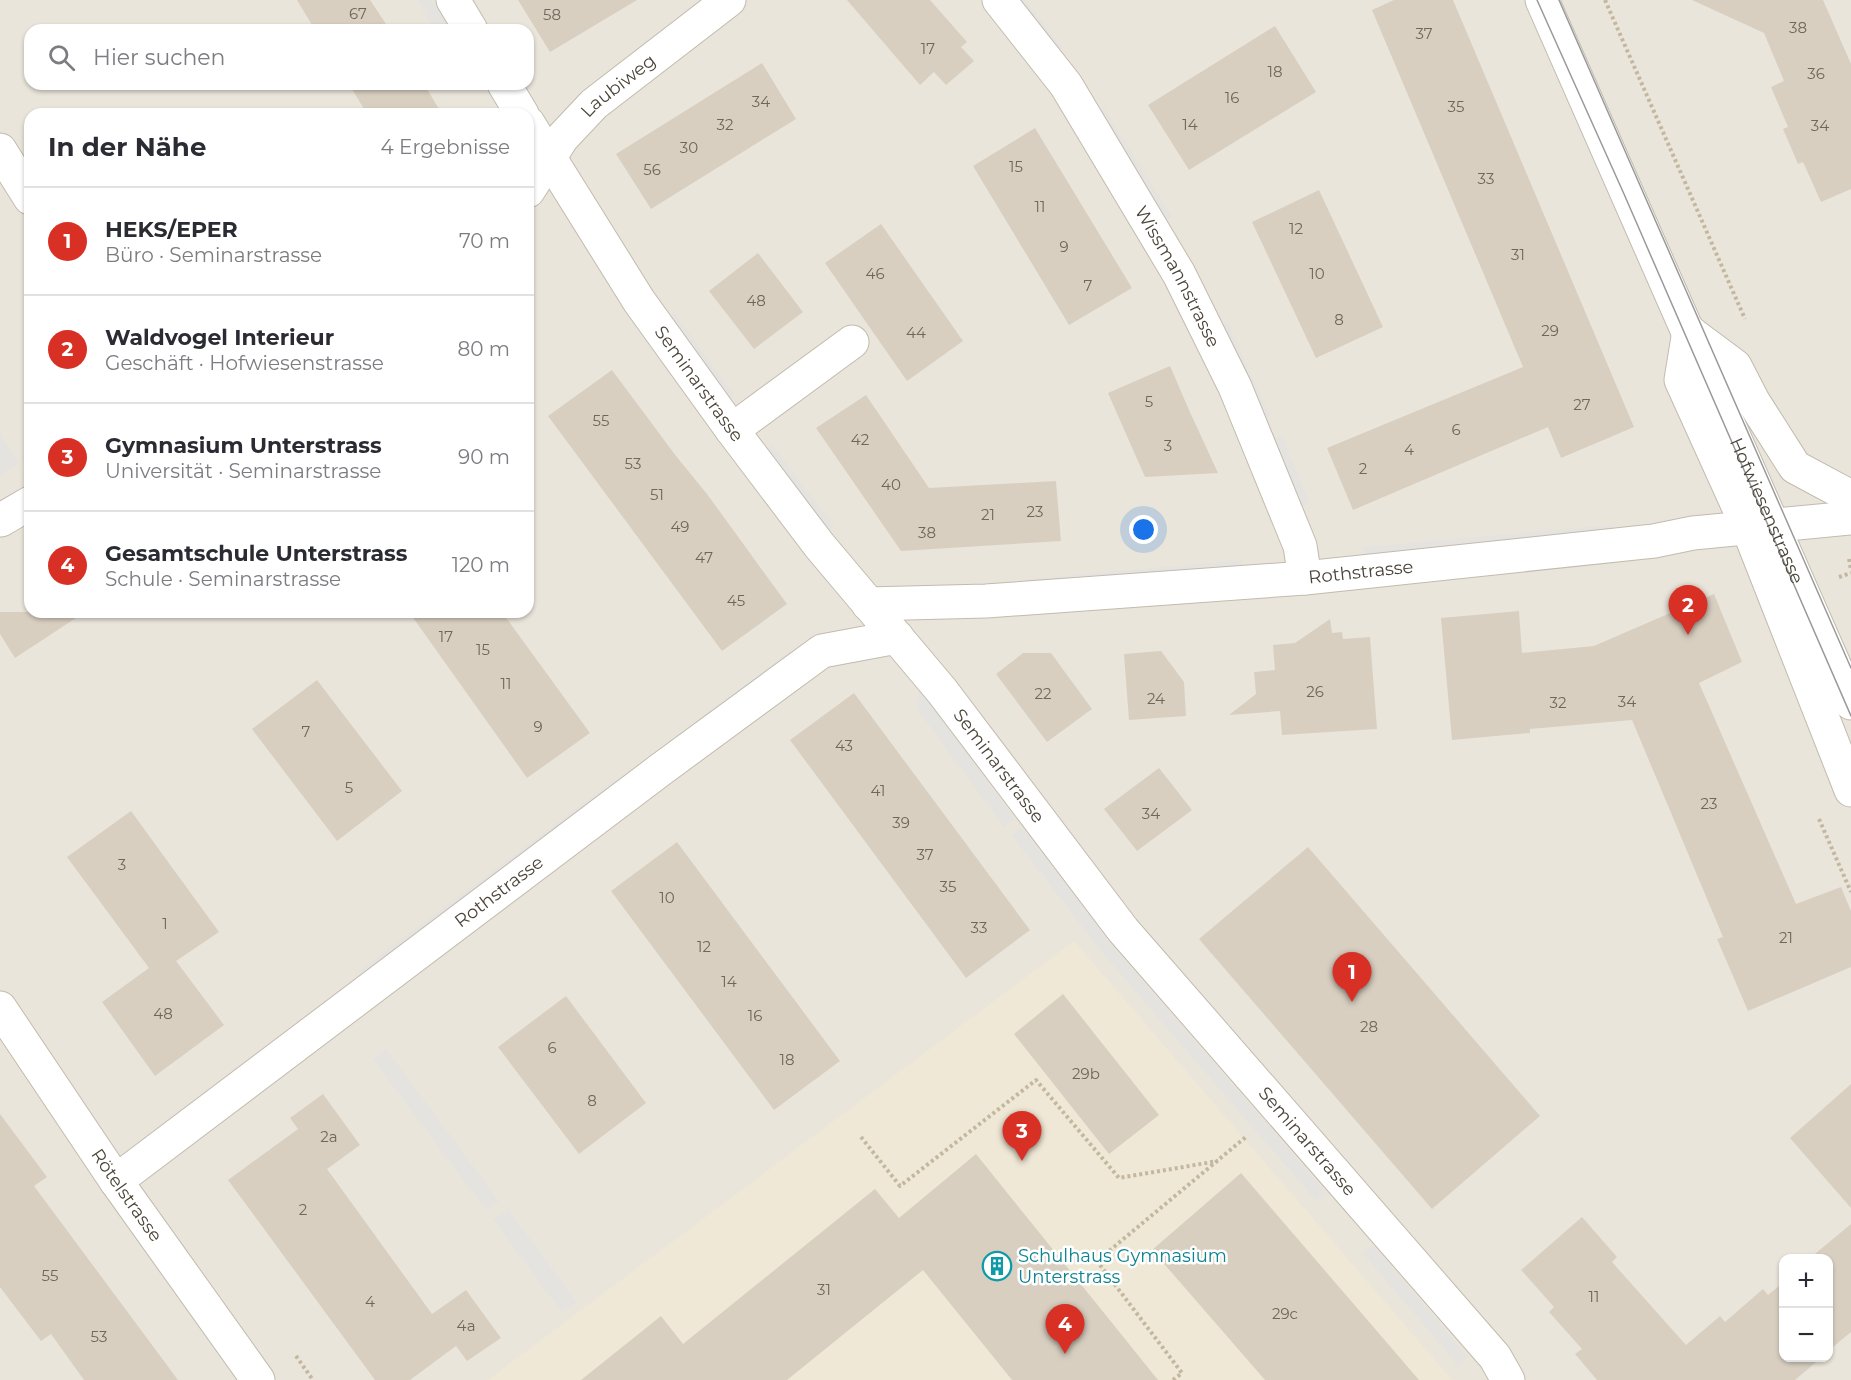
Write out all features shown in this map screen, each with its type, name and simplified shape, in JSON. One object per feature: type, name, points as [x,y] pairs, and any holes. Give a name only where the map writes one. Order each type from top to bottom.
[{"type":"street","points":[[453,0],[467,24]]},
{"type":"street","name":"Laubiweg","points":[[534,182],[562,138],[594,104],[729,0]]},
{"type":"street","name":"Wissmannstrasse","points":[[999,0],[1066,84],[1179,274],[1235,387],[1300,546],[1305,578]]},
{"type":"street","name":"Hofwiesenstrasse","points":[[1542,0],[1689,331],[1735,366],[1753,401],[1795,467],[1851,497]]},
{"type":"street","points":[[508,90],[518,108]]},
{"type":"street","name":"Seminarstrasse","points":[[534,133],[639,301],[819,545],[942,691],[1123,930],[1495,1357],[1508,1380]]},
{"type":"street","points":[[0,150],[24,188]]},
{"type":"street","name":"Hofwiesenstrasse","points":[[1689,331],[1681,380],[1761,527],[1800,591],[1850,688],[1837,756]]},
{"type":"street","points":[[732,430],[852,342]]},
{"type":"street","points":[[1,520],[24,506]]},
{"type":"street","name":"Rothstrasse","points":[[868,604],[986,601],[1305,578],[1851,518]]},
{"type":"street","name":"Hofwiesenstrasse","points":[[1761,527],[1798,656],[1851,790]]},
{"type":"street","name":"Rothstrasse","points":[[116,1182],[660,770],[822,651],[897,637]]},
{"type":"street","points":[[1798,656],[1850,688]]},
{"type":"street","name":"Rötelstrasse","points":[[0,1008],[116,1182],[258,1380]]},
{"type":"path","points":[[1605,0],[1746,323]]},
{"type":"path","points":[[861,1137],[900,1186],[1036,1080],[1119,1178],[1218,1161]]},
{"type":"path","points":[[1173,1380],[1182,1372],[1097,1261],[1249,1134]]},
{"type":"shaded area","points":[[0,0],[1851,0],[1851,1380],[0,1380]]},
{"type":"shaded area","points":[[417,0],[432,0],[447,24],[431,24]]},
{"type":"shaded area","points":[[1008,0],[1025,0],[1062,48],[1050,57]]},
{"type":"shaded area","points":[[1103,107],[1172,217],[1160,224],[1092,113]]},
{"type":"shaded area","points":[[675,314],[734,396],[726,401],[666,320]]},
{"type":"shaded area","points":[[1227,321],[1270,417],[1257,422],[1215,327]]},
{"type":"shaded area","points":[[0,432],[19,464],[0,475]]},
{"type":"shaded area","points":[[1282,436],[1310,503],[1297,509],[1269,441]]},
{"type":"shaded area","points":[[772,444],[834,526],[824,533],[762,451]]},
{"type":"shaded area","points":[[1612,525],[1614,539],[1364,561],[1363,547]]},
{"type":"shaded area","points":[[1242,560],[1244,573],[1021,592],[1020,580]]},
{"type":"shaded area","points":[[790,651],[798,660],[703,732],[696,721]]},
{"type":"shaded area","points":[[919,689],[1015,819],[1004,827],[917,709]]},
{"type":"shaded area","points":[[616,779],[624,790],[368,982],[359,971]]},
{"type":"shaded area","points":[[1022,827],[1116,950],[1327,1193],[1316,1201],[1104,955],[1012,836]]},
{"type":"shaded area","points":[[1074,941],[1452,1380],[488,1380]]},
{"type":"shaded area","points":[[386,1049],[499,1201],[486,1210],[373,1059]]},
{"type":"shaded area","points":[[508,1209],[577,1302],[562,1313],[493,1220]]},
{"type":"shaded area","points":[[1373,1245],[1468,1357],[1458,1365],[1363,1253]]},
{"type":"building","points":[[297,0],[370,0],[386,24],[311,24]]},
{"type":"building","points":[[518,0],[637,0],[550,52]]},
{"type":"building","points":[[847,0],[930,0],[967,42],[961,47],[974,61],[946,85],[934,72],[920,85]]},
{"type":"building","points":[[1394,0],[1453,0],[1634,427],[1561,458],[1548,427],[1353,510],[1327,448],[1523,367],[1372,10]]},
{"type":"building","points":[[1692,0],[1823,0],[1851,64],[1851,189],[1821,202],[1803,162],[1798,164],[1783,129],[1788,127],[1771,87],[1784,81],[1764,33]]},
{"type":"building","points":[[1275,26],[1316,92],[1189,170],[1148,105]]},
{"type":"building","points":[[762,63],[796,119],[651,209],[616,154]]},
{"type":"building","points":[[353,90],[428,90],[438,108],[363,108]]},
{"type":"building","points":[[1035,128],[1132,288],[1069,325],[973,166]]},
{"type":"building","points":[[1319,190],[1383,327],[1316,358],[1252,222]]},
{"type":"building","points":[[881,224],[963,341],[907,381],[825,263]]},
{"type":"building","points":[[758,253],[803,312],[754,349],[709,291]]},
{"type":"building","points":[[1170,366],[1218,473],[1145,477],[1108,393]]},
{"type":"building","points":[[612,370],[707,494],[787,604],[722,651],[548,416]]},
{"type":"building","points":[[866,395],[929,488],[1056,481],[1061,541],[901,551],[816,428]]},
{"type":"building","points":[[1714,594],[1742,662],[1699,683],[1796,904],[1841,887],[1851,911],[1851,967],[1748,1011],[1717,939],[1723,937],[1632,720],[1530,729],[1530,733],[1452,740],[1441,618],[1519,611],[1522,653],[1594,646]]},
{"type":"building","points":[[0,612],[24,612],[24,618],[76,618],[15,658],[0,634]]},
{"type":"building","points":[[413,618],[506,618],[590,733],[527,778]]},
{"type":"building","points":[[1330,619],[1332,633],[1342,632],[1343,639],[1370,637],[1377,729],[1282,735],[1280,711],[1229,715],[1256,694],[1254,672],[1275,670],[1273,645],[1295,643]]},
{"type":"building","points":[[1161,651],[1184,682],[1186,716],[1129,720],[1124,654]]},
{"type":"building","points":[[1023,653],[1051,653],[1092,709],[1047,742],[996,674]]},
{"type":"building","points":[[317,680],[402,791],[337,841],[252,729]]},
{"type":"building","points":[[854,693],[1030,930],[966,978],[790,740]]},
{"type":"building","points":[[1159,768],[1192,810],[1137,851],[1104,809]]},
{"type":"building","points":[[131,811],[219,932],[176,961],[224,1025],[155,1076],[102,1002],[149,968],[67,857]]},
{"type":"building","points":[[677,842],[840,1061],[774,1110],[611,891]]},
{"type":"building","points":[[1308,847],[1540,1116],[1432,1209],[1199,939]]},
{"type":"building","points":[[1063,994],[1159,1115],[1109,1154],[1014,1034]]},
{"type":"building","points":[[566,996],[646,1103],[579,1154],[498,1047]]},
{"type":"building","points":[[1851,1084],[1851,1208],[1790,1138]]},
{"type":"building","points":[[323,1094],[360,1145],[327,1169],[432,1314],[466,1290],[501,1338],[467,1361],[456,1346],[410,1380],[375,1380],[228,1180],[298,1129],[290,1118]]},
{"type":"building","points":[[0,1114],[47,1177],[34,1186],[178,1380],[84,1380],[51,1334],[41,1341],[0,1287]]},
{"type":"building","points":[[976,1154],[1158,1380],[1012,1380],[923,1270],[787,1380],[581,1380],[661,1316],[683,1344],[875,1189],[899,1218]]},
{"type":"building","points":[[1241,1173],[1419,1380],[1265,1380],[1152,1250]]},
{"type":"building","points":[[1582,1217],[1617,1257],[1612,1262],[1686,1345],[1720,1316],[1725,1322],[1763,1289],[1768,1295],[1779,1286],[1779,1362],[1816,1362],[1795,1380],[1597,1380],[1575,1354],[1582,1349],[1549,1312],[1554,1307],[1521,1270]]},
{"type":"building","points":[[1851,1224],[1851,1332],[1833,1347],[1833,1254],[1815,1254]]},
{"type":"tram line","points":[[1537,0],[1851,716]]},
{"type":"tram line","points":[[1559,0],[1851,668]]},
{"type":"place","name":"Waldvogel Interieur","points":[[1688,635]]},
{"type":"place","name":"HEKS/EPER","points":[[1352,1002]]},
{"type":"place","name":"Gymnasium Unterstrass","points":[[1022,1161]]},
{"type":"place","name":"Schulhaus Gymnasium Unterstrass","points":[[997,1266]]},
{"type":"place","name":"Gesamtschule Unterstrass","points":[[1065,1354]]}]
